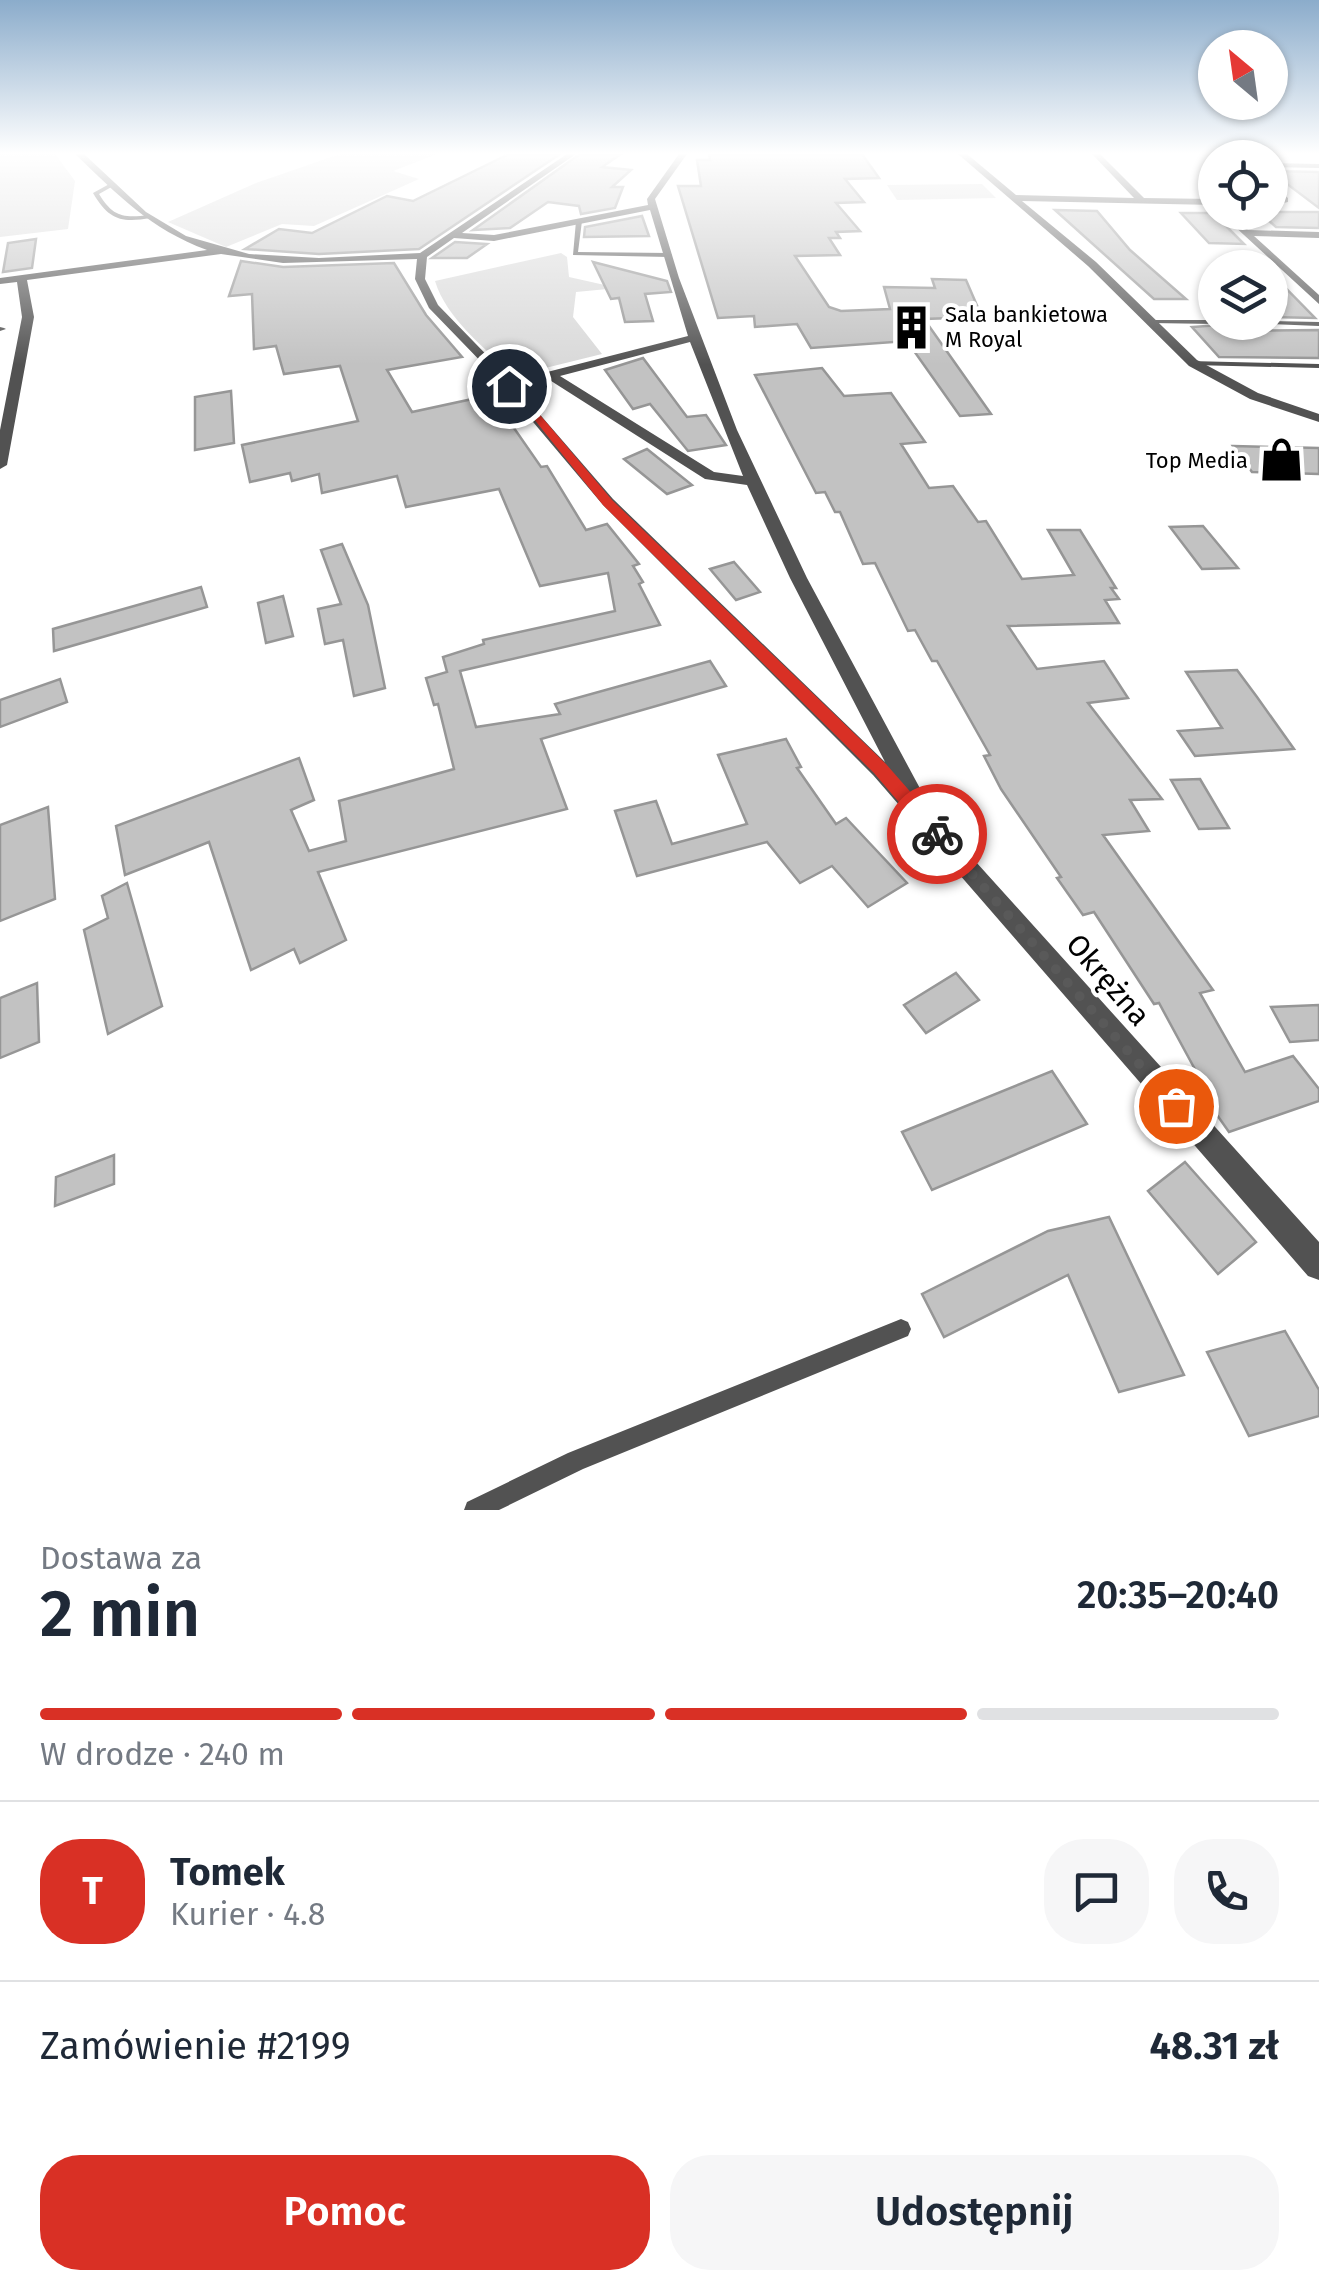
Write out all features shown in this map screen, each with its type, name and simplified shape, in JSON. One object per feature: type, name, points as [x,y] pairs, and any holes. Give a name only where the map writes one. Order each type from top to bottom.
[{"type":"street","points":[[164,224],[222,250],[273,258],[422,256],[464,224]]},
{"type":"street","points":[[448,235],[494,238],[566,224]]},
{"type":"street","name":"Okrężna","points":[[659,224],[692,338],[780,548],[930,827]]},
{"type":"street","points":[[1045,224],[1193,363],[1254,396],[1319,418]]},
{"type":"street","points":[[1241,230],[1319,301]]},
{"type":"street","points":[[1244,233],[1319,235]]},
{"type":"street","points":[[0,281],[222,250]]},
{"type":"street","name":"Okrężna","points":[[422,256],[420,279],[433,306],[509,386],[608,502],[880,769],[1319,1265]]},
{"type":"street","points":[[0,466],[28,317],[21,278]]},
{"type":"street","points":[[509,386],[692,338]]},
{"type":"street","points":[[550,375],[710,476],[751,481]]},
{"type":"lane","points":[[579,224],[574,254],[669,255]]},
{"type":"lane","points":[[1150,321],[1198,322]]},
{"type":"lane","points":[[1288,323],[1319,324]]},
{"type":"lane","points":[[1193,363],[1319,366]]},
{"type":"lane","points":[[475,1510],[576,1461],[901,1330]]},
{"type":"shaded area","points":[[0,224],[69,224],[68,229],[0,237]]},
{"type":"shaded area","points":[[174,224],[281,224],[226,247]]},
{"type":"shaded area","points":[[561,253],[567,257],[569,277],[618,288],[576,292],[573,317],[602,354],[513,376],[458,321],[435,281]]},
{"type":"building","points":[[329,224],[455,224],[419,249],[319,254],[245,249],[279,229],[312,233]]},
{"type":"building","points":[[481,224],[515,224],[510,228],[473,230]]},
{"type":"building","points":[[645,224],[649,236],[584,237],[585,227]]},
{"type":"building","points":[[690,224],[854,224],[860,231],[836,232],[840,238],[829,238],[840,255],[795,256],[829,307],[841,311],[890,309],[884,287],[935,288],[932,279],[966,280],[982,317],[924,319],[991,414],[960,416],[907,341],[811,348],[797,324],[755,327],[754,316],[718,318]]},
{"type":"building","points":[[1071,224],[1108,224],[1130,250],[1186,299],[1154,299]]},
{"type":"building","points":[[1192,224],[1198,224],[1198,230],[1230,230],[1244,244],[1209,243]]},
{"type":"building","points":[[1288,224],[1319,224],[1319,228],[1288,227]]},
{"type":"building","points":[[36,239],[32,268],[3,272],[8,243]]},
{"type":"building","points":[[455,242],[487,244],[467,258],[432,258]]},
{"type":"building","points":[[241,261],[283,267],[394,263],[426,315],[462,357],[387,370],[412,412],[491,395],[541,467],[547,466],[586,530],[607,524],[639,564],[633,566],[643,582],[639,584],[660,625],[460,671],[476,727],[560,714],[555,704],[710,661],[726,686],[541,739],[567,809],[318,872],[346,940],[300,963],[294,949],[251,970],[209,842],[125,875],[116,826],[299,758],[314,800],[291,810],[309,851],[346,841],[339,801],[454,769],[438,704],[434,705],[426,678],[447,672],[443,657],[484,644],[483,640],[615,611],[608,573],[540,586],[499,489],[406,507],[397,476],[322,493],[319,474],[292,481],[290,473],[250,482],[242,445],[358,421],[340,366],[284,374],[276,346],[254,349],[252,294],[229,296]]},
{"type":"building","points":[[593,262],[667,281],[671,292],[645,294],[653,321],[625,322],[619,298],[611,299]]},
{"type":"building","points":[[1288,290],[1315,318],[1288,317]]},
{"type":"building","points":[[1288,330],[1319,330],[1319,358],[1219,357],[1204,340],[1288,340]]},
{"type":"building","points":[[643,358],[687,417],[706,415],[726,445],[688,451],[650,404],[633,409],[605,370]]},
{"type":"building","points":[[822,368],[844,396],[891,393],[925,442],[901,444],[929,488],[953,486],[978,522],[986,521],[1022,579],[1074,575],[1048,530],[1080,530],[1116,588],[1111,588],[1119,599],[1105,600],[1119,623],[1008,626],[1037,669],[1104,661],[1128,698],[1088,703],[1162,799],[1130,800],[1149,831],[1103,835],[1213,990],[1200,993],[1245,1072],[1293,1056],[1319,1089],[1319,1101],[1229,1132],[1198,1088],[1204,1086],[1159,1003],[1154,1004],[1094,912],[1083,915],[1057,878],[1061,877],[1001,789],[984,756],[990,755],[937,661],[932,661],[915,630],[908,631],[875,563],[863,564],[840,512],[835,512],[825,492],[816,493],[755,375]]},
{"type":"building","points":[[231,391],[234,443],[195,450],[195,397]]},
{"type":"building","name":"Top Media","points":[[1233,446],[1319,448],[1319,474],[1252,472]]},
{"type":"building","points":[[647,449],[692,485],[667,494],[624,459]]},
{"type":"building","points":[[1203,526],[1238,568],[1202,569],[1170,527]]},
{"type":"building","points":[[342,544],[368,605],[385,688],[354,696],[343,640],[325,644],[318,609],[341,604],[321,550]]},
{"type":"building","points":[[734,562],[760,592],[736,600],[710,569]]},
{"type":"building","points":[[201,587],[207,607],[54,651],[53,629]]},
{"type":"building","points":[[283,596],[293,636],[266,643],[258,603]]},
{"type":"building","points":[[1237,670],[1294,749],[1195,756],[1178,731],[1222,728],[1186,672]]},
{"type":"building","points":[[60,679],[67,702],[0,727],[0,700]]},
{"type":"building","points":[[786,739],[801,767],[797,768],[836,824],[846,818],[907,883],[868,907],[832,866],[800,883],[767,842],[637,876],[615,811],[656,801],[672,844],[747,824],[718,755]]},
{"type":"building","points":[[1200,779],[1229,828],[1199,829],[1171,780]]},
{"type":"building","points":[[48,807],[55,899],[0,921],[0,825]]},
{"type":"building","points":[[127,883],[162,1006],[108,1034],[84,930],[108,918],[102,896]]},
{"type":"building","points":[[956,973],[979,1000],[926,1033],[904,1005]]},
{"type":"building","points":[[37,983],[39,1042],[0,1058],[0,998]]},
{"type":"building","points":[[1319,1005],[1319,1040],[1290,1042],[1271,1007]]},
{"type":"building","points":[[1052,1071],[1087,1124],[932,1190],[902,1132]]},
{"type":"building","points":[[114,1155],[114,1184],[55,1206],[56,1177]]},
{"type":"building","points":[[1185,1162],[1256,1242],[1218,1274],[1148,1191]]},
{"type":"building","points":[[1109,1217],[1184,1375],[1119,1392],[1068,1275],[944,1337],[922,1294],[1048,1231]]},
{"type":"building","points":[[1285,1331],[1319,1390],[1319,1416],[1249,1436],[1207,1352]]},
{"type":"way so far","points":[[937,834],[1176,1106]]},
{"type":"place","name":"Sala bankietowa M Royal","points":[[912,327]]},
{"type":"place","name":"Top Media","points":[[1281,460]]},
{"type":"route","points":[[509,386],[608,502],[880,769],[937,834]]}]
